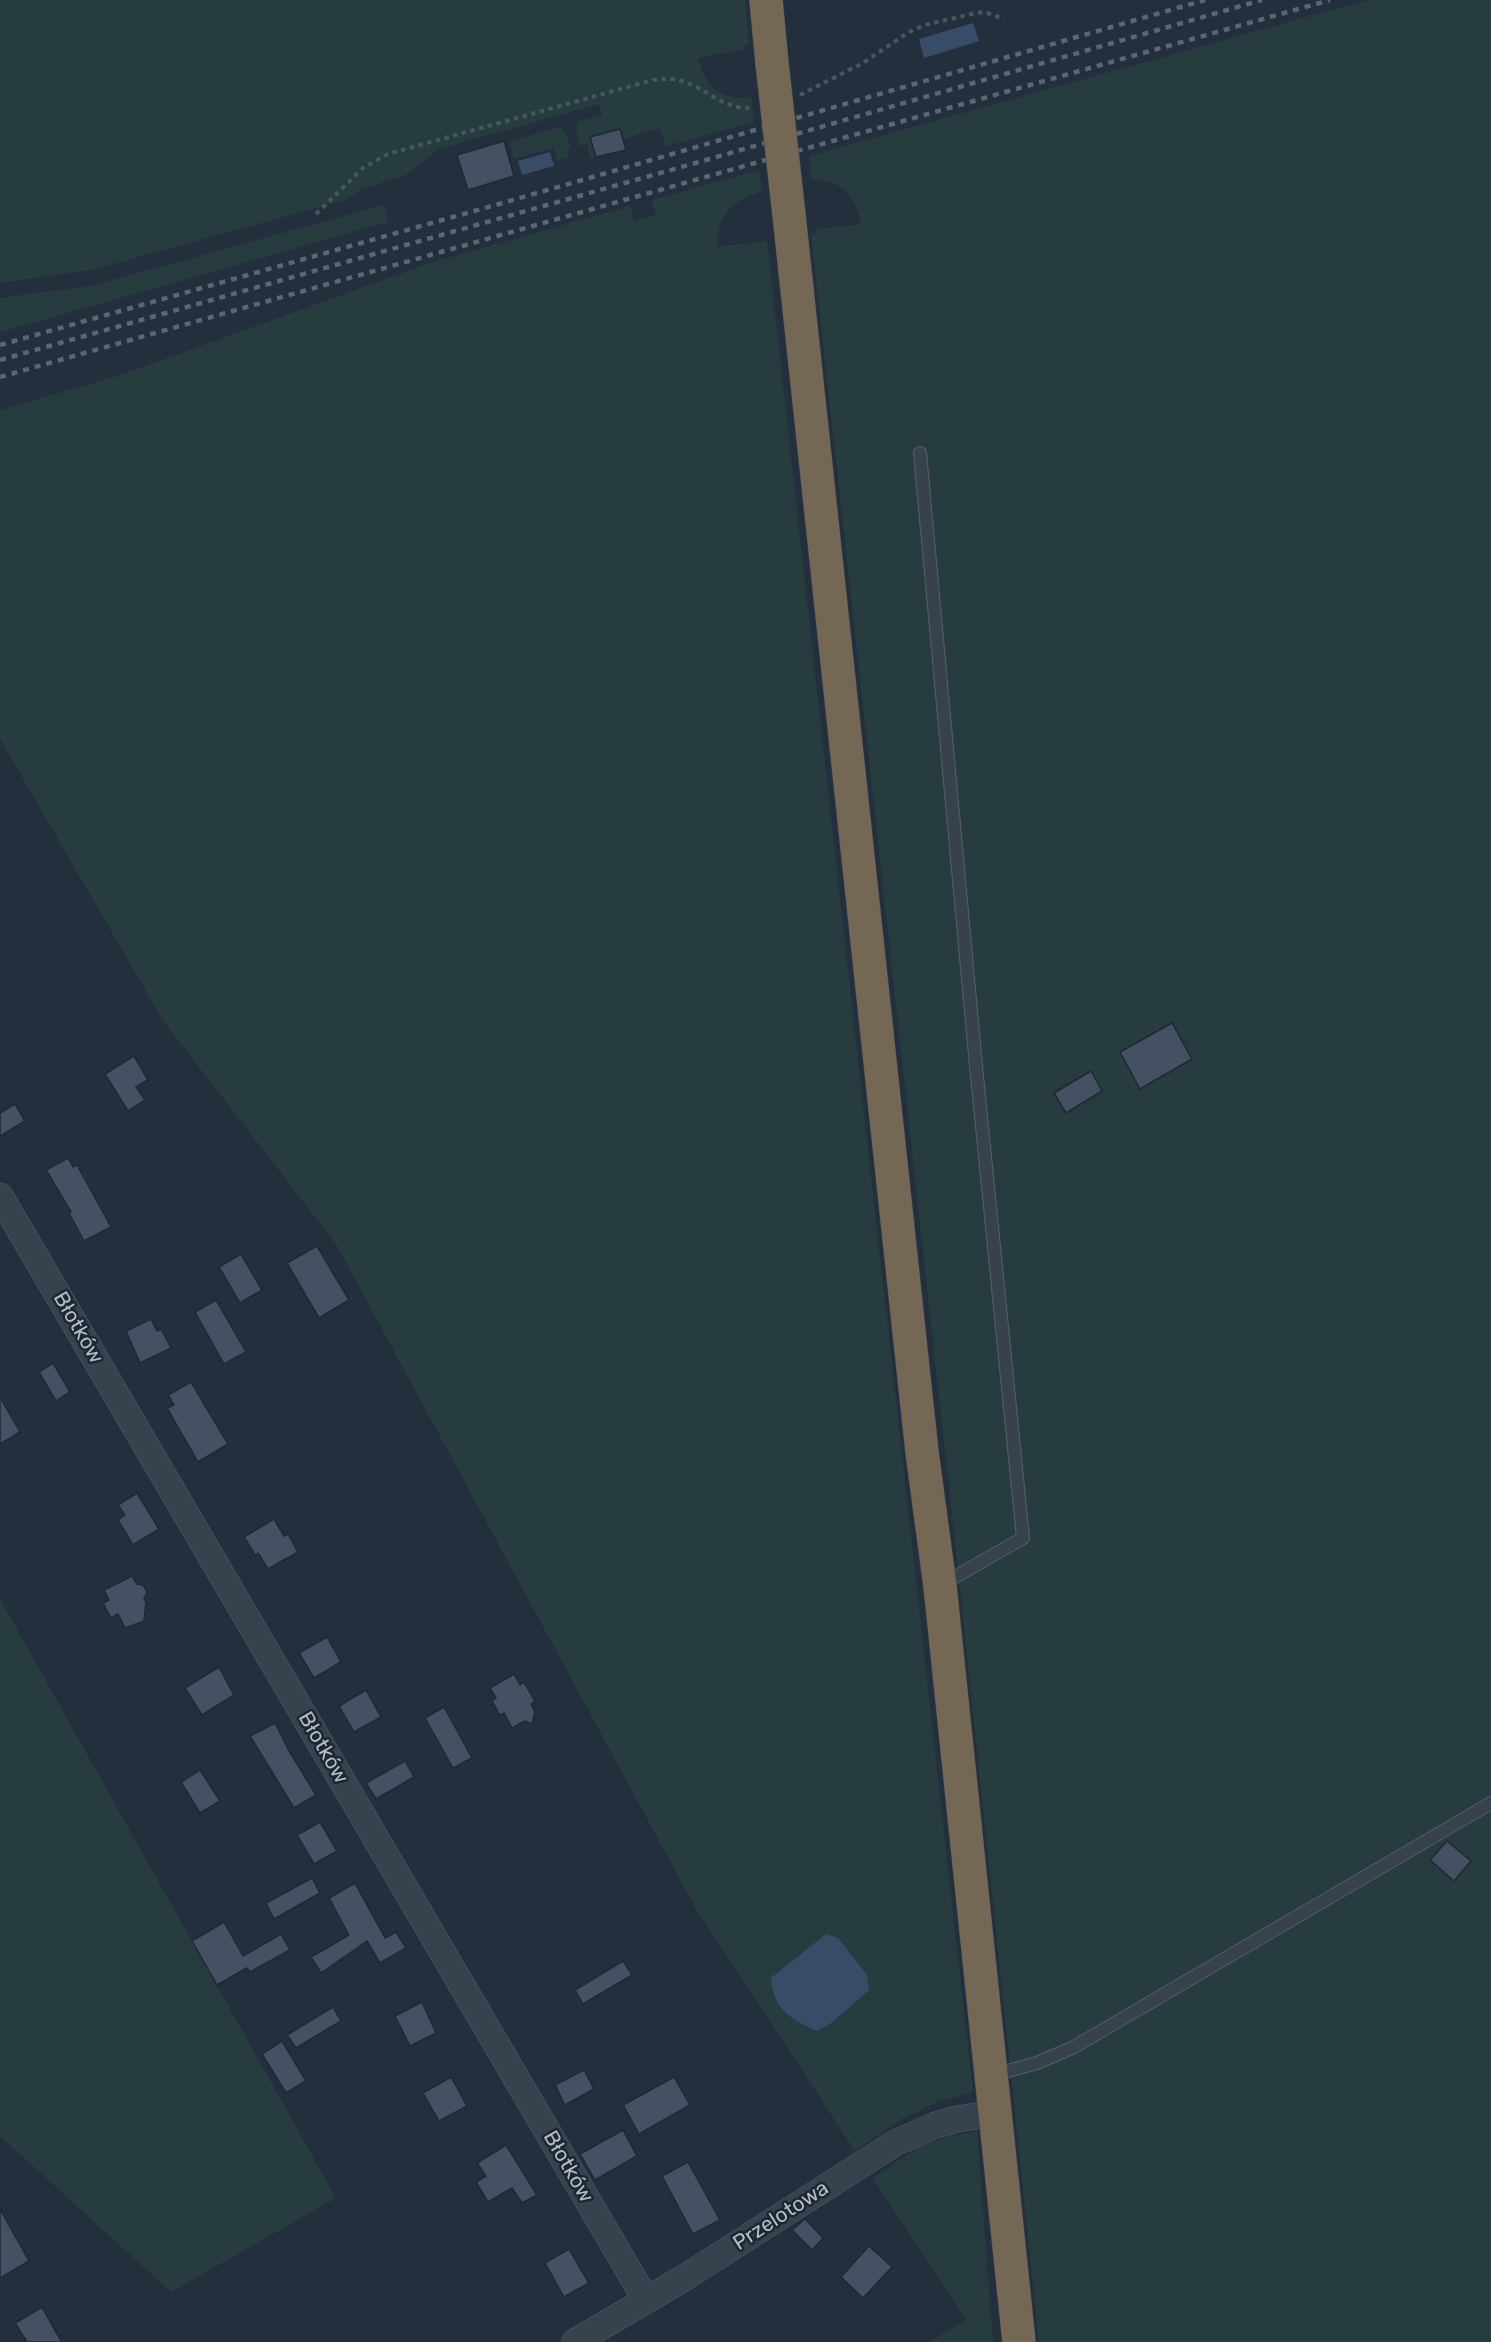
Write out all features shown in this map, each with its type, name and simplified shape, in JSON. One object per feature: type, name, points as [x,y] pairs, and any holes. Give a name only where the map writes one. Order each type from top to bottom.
[{"type":"highway","points":[[766,0],[922,1452],[940,1586],[1019,2342]]},
{"type":"street","name":"Błotków","points":[[0,1196],[646,2300]]},
{"type":"street","name":"Przelotowa","points":[[575,2342],[684,2278],[895,2144],[936,2125],[957,2119],[996,2114]]},
{"type":"lane","points":[[920,453],[976,1066],[1023,1538],[940,1586]]},
{"type":"lane","points":[[991,2075],[1037,2063],[1074,2048],[1491,1803]]},
{"type":"path","points":[[792,98],[863,63],[898,38],[925,25],[976,12],[984,12],[1004,19]]},
{"type":"path","points":[[316,213],[363,168],[388,154],[653,81],[677,79],[700,87],[730,105],[740,108],[762,106]]},
{"type":"green space","points":[[0,0],[745,0],[749,44],[744,45],[744,49],[698,58],[705,77],[716,90],[731,97],[751,97],[754,122],[666,146],[660,128],[623,139],[619,129],[591,137],[596,157],[591,159],[587,144],[580,146],[576,130],[578,122],[602,115],[599,104],[439,149],[406,175],[362,189],[345,200],[95,269],[0,283]]},
{"type":"green space","points":[[1368,0],[1491,0],[1491,2342],[1039,2342],[957,1560],[811,234],[817,233],[817,229],[861,224],[855,205],[845,191],[830,182],[811,179],[809,156]]},
{"type":"green space","points":[[559,127],[566,132],[571,149],[567,150],[569,158],[557,161],[553,148],[514,159],[509,142]]},
{"type":"green space","points":[[759,170],[762,191],[742,200],[728,210],[720,225],[717,247],[767,241],[973,2093],[939,2101],[903,2118],[855,2151],[696,1909],[336,1244],[164,1022],[0,739],[0,410],[118,376],[430,263],[630,206],[634,221],[656,215],[652,200]]},
{"type":"green space","points":[[384,205],[388,222],[0,332],[0,298],[91,286]]},
{"type":"green space","points":[[0,1599],[336,2198],[171,2292],[0,2136]]},
{"type":"green space","points":[[977,2131],[993,2342],[929,2342],[966,2320],[873,2178],[917,2148],[950,2136]]},
{"type":"water","points":[[973,23],[979,41],[924,58],[919,39]]},
{"type":"water","points":[[550,152],[554,166],[522,175],[518,161]]},
{"type":"water","points":[[826,1934],[838,1938],[867,1975],[869,1990],[831,2023],[817,2031],[785,2012],[775,1998],[771,1978]]},
{"type":"building","points":[[620,129],[626,150],[596,157],[590,137]]},
{"type":"building","points":[[504,141],[514,176],[468,190],[457,155]]},
{"type":"building","points":[[1172,1023],[1192,1059],[1140,1089],[1120,1052]]},
{"type":"building","points":[[134,1056],[148,1080],[136,1087],[145,1100],[128,1111],[105,1074]]},
{"type":"building","points":[[1091,1071],[1102,1091],[1066,1113],[1054,1093]]},
{"type":"building","points":[[15,1104],[25,1121],[0,1136],[0,1113]]},
{"type":"building","points":[[68,1158],[73,1167],[77,1165],[111,1227],[84,1241],[69,1213],[71,1212],[46,1170]]},
{"type":"building","points":[[317,1246],[349,1300],[319,1318],[287,1263]]},
{"type":"building","points":[[241,1254],[262,1290],[240,1303],[219,1267]]},
{"type":"building","points":[[216,1300],[246,1352],[224,1364],[195,1312]]},
{"type":"building","points":[[151,1319],[157,1331],[161,1329],[171,1348],[140,1363],[126,1331]]},
{"type":"building","points":[[53,1363],[70,1392],[56,1401],[39,1372]]},
{"type":"building","points":[[191,1382],[228,1444],[198,1462],[167,1408],[174,1405],[168,1395]]},
{"type":"building","points":[[0,1397],[20,1432],[0,1444]]},
{"type":"building","points":[[137,1493],[159,1529],[133,1545],[118,1520],[125,1515],[118,1505]]},
{"type":"building","points":[[274,1519],[284,1536],[288,1534],[298,1552],[268,1569],[258,1553],[255,1555],[244,1537]]},
{"type":"building","points":[[132,1576],[137,1584],[143,1585],[147,1592],[144,1599],[146,1602],[144,1621],[125,1628],[118,1614],[111,1618],[103,1603],[109,1600],[104,1590]]},
{"type":"building","points":[[327,1637],[341,1662],[314,1678],[299,1653]]},
{"type":"building","points":[[219,1667],[234,1695],[202,1715],[185,1688]]},
{"type":"building","points":[[514,1674],[520,1685],[524,1682],[535,1701],[531,1704],[535,1712],[532,1724],[525,1721],[512,1728],[504,1713],[500,1715],[492,1701],[496,1698],[490,1688]]},
{"type":"building","points":[[366,1690],[381,1717],[354,1732],[339,1706]]},
{"type":"building","points":[[444,1707],[472,1758],[453,1768],[425,1718]]},
{"type":"building","points":[[275,1723],[316,1795],[294,1808],[250,1736]]},
{"type":"building","points":[[405,1761],[414,1777],[376,1799],[366,1783]]},
{"type":"building","points":[[200,1770],[220,1801],[200,1813],[181,1782]]},
{"type":"building","points":[[320,1822],[337,1851],[314,1864],[297,1835]]},
{"type":"building","points":[[1447,1841],[1471,1861],[1454,1881],[1430,1860]]},
{"type":"building","points":[[312,1878],[320,1893],[274,1919],[266,1903]]},
{"type":"building","points":[[355,1883],[385,1938],[396,1932],[406,1948],[380,1963],[367,1941],[321,1973],[311,1957],[349,1935],[329,1898]]},
{"type":"building","points":[[224,1922],[243,1956],[281,1934],[290,1950],[250,1972],[247,1968],[217,1985],[192,1941]]},
{"type":"building","points":[[623,1961],[632,1975],[583,2004],[575,1990]]},
{"type":"building","points":[[422,2002],[436,2033],[410,2046],[395,2016]]},
{"type":"building","points":[[333,2007],[341,2021],[296,2048],[287,2035]]},
{"type":"building","points":[[282,2041],[306,2081],[286,2093],[262,2054]]},
{"type":"building","points":[[584,2070],[594,2089],[565,2105],[555,2085]]},
{"type":"building","points":[[451,2077],[467,2106],[439,2121],[423,2093]]},
{"type":"building","points":[[674,2077],[690,2105],[639,2134],[623,2105]]},
{"type":"building","points":[[623,2130],[637,2156],[595,2180],[580,2154]]},
{"type":"building","points":[[506,2145],[537,2195],[522,2203],[512,2188],[488,2202],[476,2182],[486,2176],[477,2163]]},
{"type":"building","points":[[688,2162],[720,2220],[693,2234],[662,2176]]},
{"type":"building","points":[[0,2209],[29,2261],[0,2278]]},
{"type":"building","points":[[805,2219],[823,2238],[812,2250],[792,2230]]},
{"type":"building","points":[[869,2246],[892,2267],[863,2298],[841,2277]]},
{"type":"building","points":[[569,2249],[589,2283],[564,2297],[545,2263]]},
{"type":"building","points":[[42,2307],[62,2342],[27,2342],[15,2323]]},
{"type":"railway","points":[[0,345],[1205,0]]},
{"type":"railway","points":[[0,360],[1262,0]]},
{"type":"railway","points":[[0,377],[1330,0]]}]
